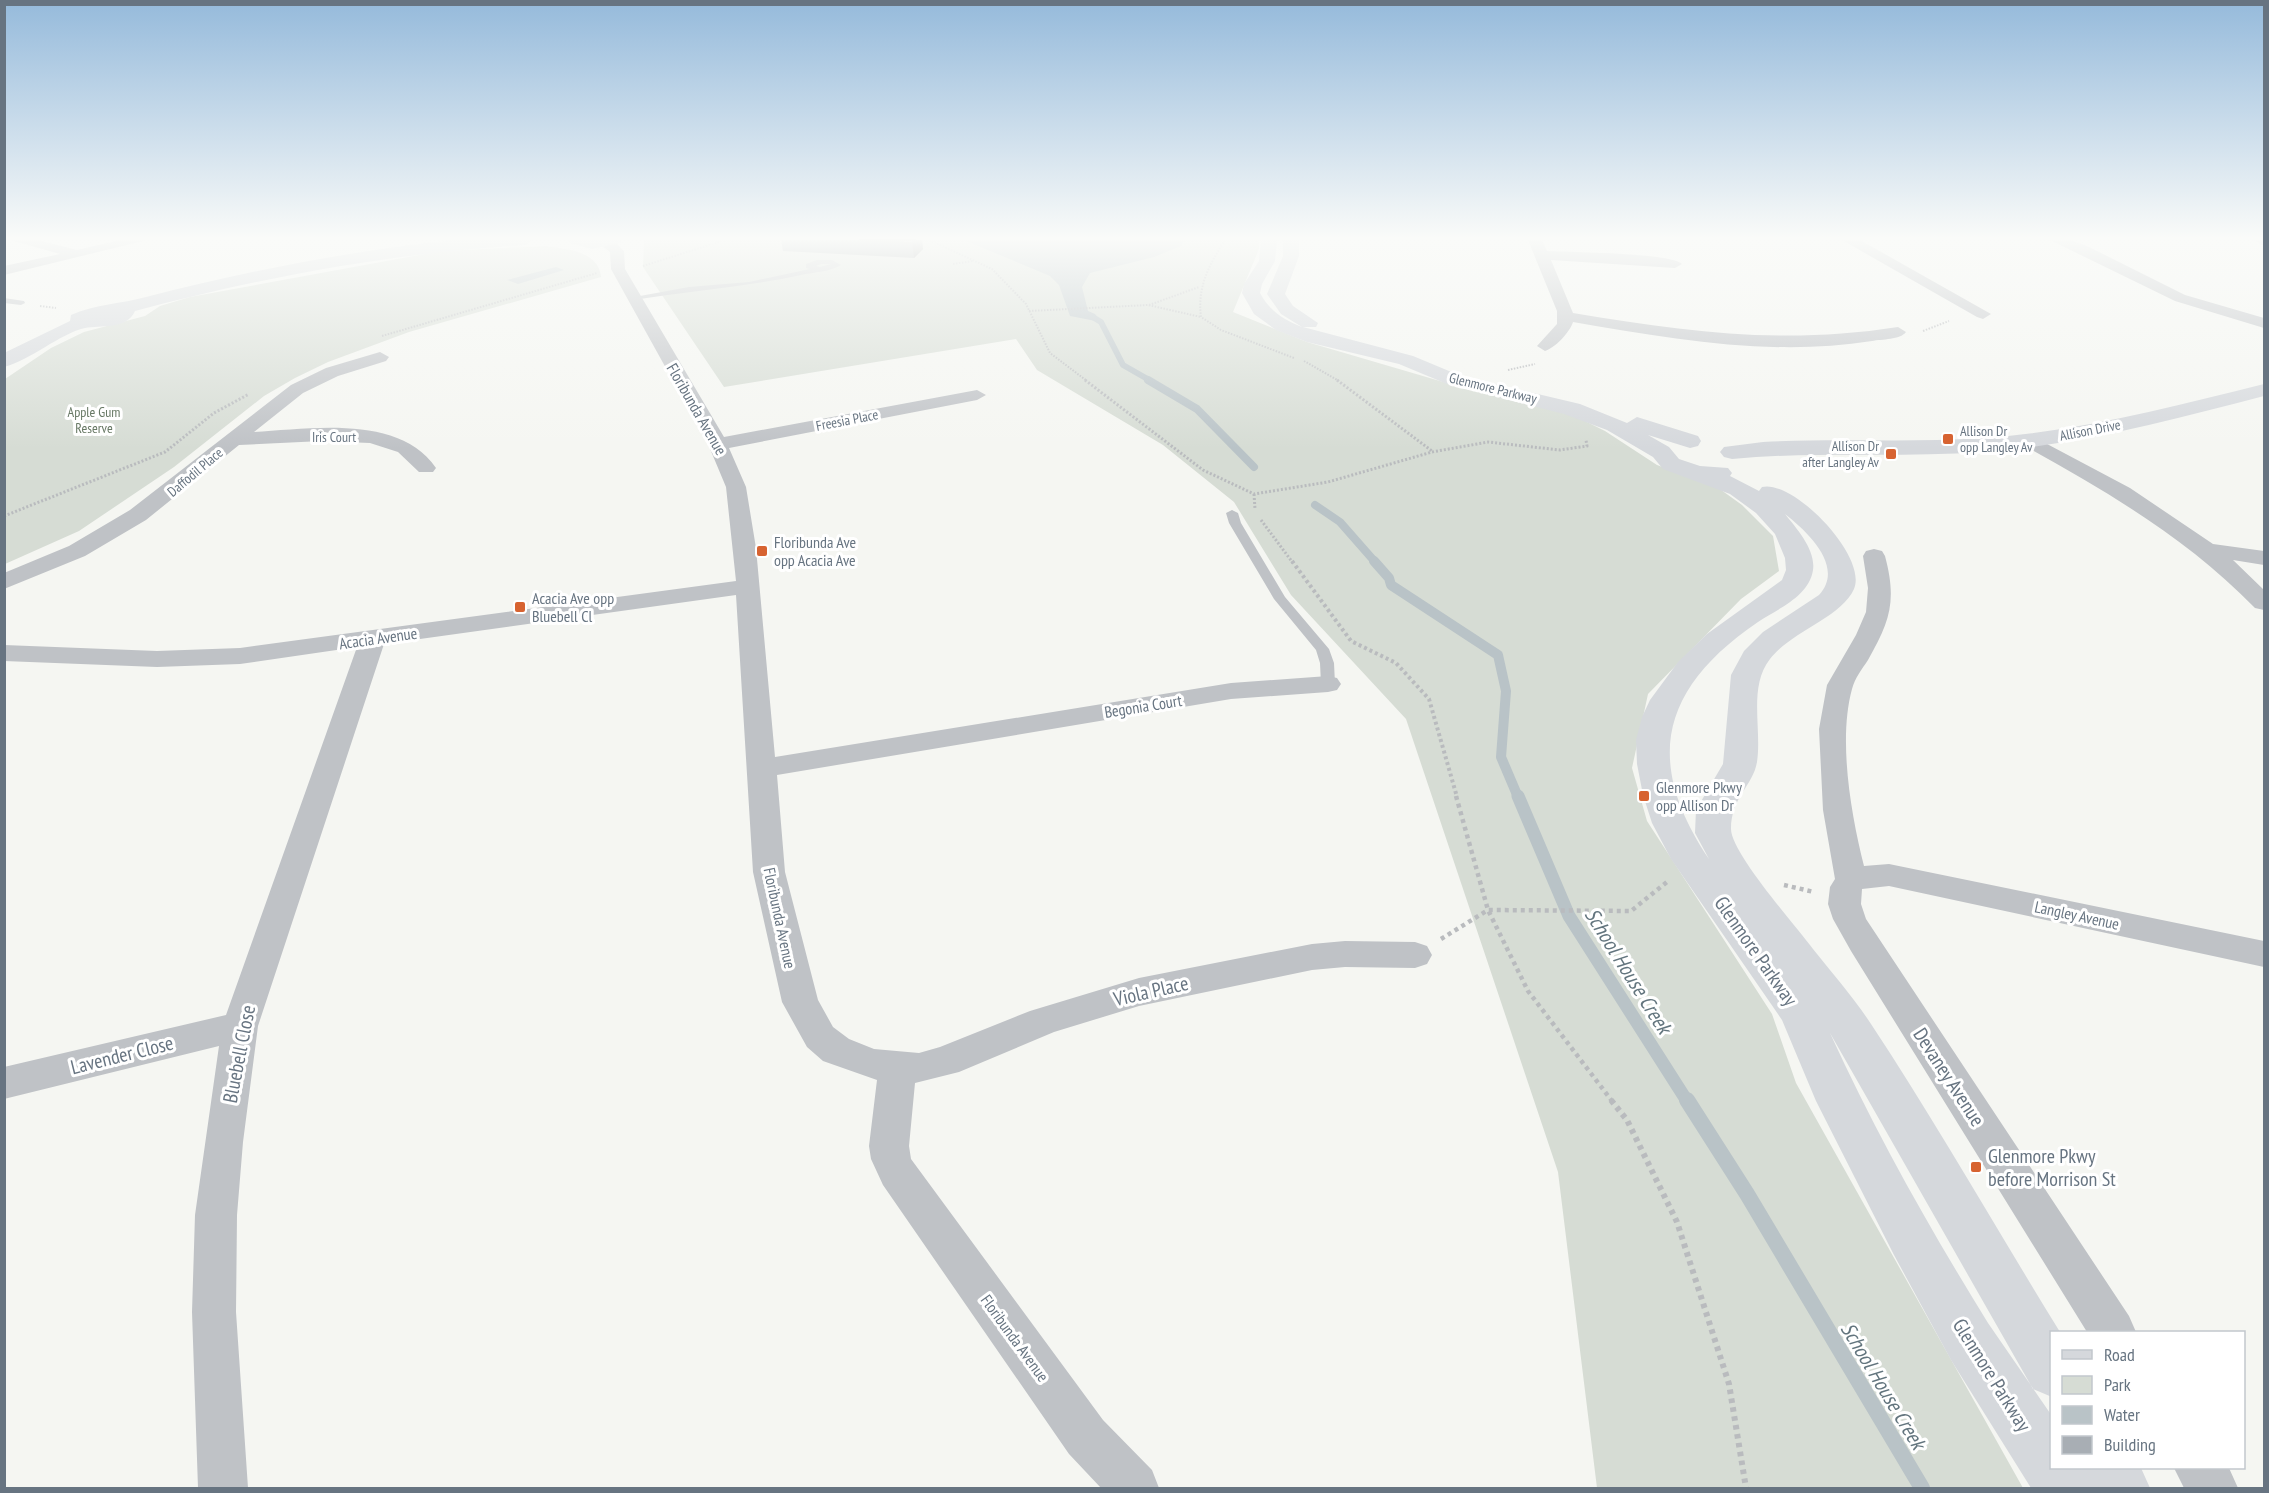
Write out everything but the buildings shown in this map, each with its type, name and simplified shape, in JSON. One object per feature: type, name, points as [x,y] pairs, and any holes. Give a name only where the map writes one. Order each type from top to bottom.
[{"type":"main road","points":[[4,361],[82,322],[80,317],[88,313],[116,310]]},
{"type":"main road","name":"Glenmore Parkway","points":[[1260,310],[1283,326],[1314,338],[1406,360],[1454,380],[1572,409],[1616,425],[1661,452]]},
{"type":"main road","name":"Glenmore Parkway","points":[[1288,310],[1292,314],[1336,332],[1454,357]]},
{"type":"main road","name":"Glenmore Parkway","points":[[1557,385],[1634,423],[1694,457],[1745,493],[1773,517],[1794,545],[1799,572],[1795,583],[1721,637],[1681,677],[1663,707],[1653,733],[1660,798],[1679,840],[1702,876],[1796,1007],[1841,1108],[1957,1321],[2050,1468]]},
{"type":"main road","name":"Allison Drive","points":[[1694,457],[1726,473],[1736,459],[1782,447],[1947,447],[2028,440],[2075,434],[2156,417],[2265,390]]},
{"type":"main road","points":[[1694,457],[1669,444],[1661,452],[1671,464],[1694,457],[1713,444],[1736,459]]},
{"type":"main road","name":"Glenmore Parkway","points":[[1736,459],[1753,479],[1798,512],[1828,543],[1840,562],[1843,575],[1839,589],[1829,601],[1773,638],[1755,657],[1746,675],[1743,691],[1740,764],[1714,810],[1713,833],[1736,874],[1855,1034],[2050,1367]]},
{"type":"main road","name":"Glenmore Parkway","points":[[2051,1469],[2063,1488]]},
{"type":"main road","points":[[2110,1469],[2121,1488]]},
{"type":"street","name":"Floribunda Avenue","points":[[640,310],[718,444],[736,487],[749,586],[760,769],[772,893],[801,1002],[820,1037],[836,1050],[861,1062],[898,1068],[889,1146],[891,1159],[897,1172],[1086,1437],[1134,1488]]},
{"type":"street","points":[[1545,346],[1562,329],[1565,316],[1563,310]]},
{"type":"street","points":[[1975,310],[1983,314]]},
{"type":"street","points":[[2220,310],[2265,323]]},
{"type":"street","points":[[1565,316],[1694,338],[1769,344],[1842,341],[1898,332]]},
{"type":"street","name":"Daffodil Place","points":[[4,582],[78,551],[114,531],[159,501],[281,401],[309,383],[343,368],[380,357]]},
{"type":"street","name":"Freesia Place","points":[[718,444],[976,395]]},
{"type":"street","name":"Iris Court","points":[[234,439],[342,436],[374,439],[407,449],[426,468]]},
{"type":"street","points":[[2028,440],[2125,493],[2209,550],[2265,603]]},
{"type":"street","points":[[2209,550],[2265,558]]},
{"type":"street","name":"Devaney Avenue","points":[[1874,556],[1882,585],[1881,606],[1873,631],[1840,687],[1833,720],[1842,845],[1851,879],[1845,888],[1844,910],[2112,1331]]},
{"type":"street","name":"Acacia Avenue","points":[[4,653],[197,658],[240,656],[749,586]]},
{"type":"street","name":"Bluebell Close","points":[[224,1488],[215,1323],[216,1215],[223,1142],[240,1026],[373,639]]},
{"type":"street","name":"Begonia Court","points":[[760,769],[1231,692],[1328,684]]},
{"type":"street","name":"Langley Avenue","points":[[1851,879],[1866,875],[1890,875],[2265,954]]},
{"type":"street","name":"Viola Place","points":[[898,1068],[919,1068],[946,1061],[1043,1021],[1139,992],[1312,957],[1345,954],[1415,955]]},
{"type":"street","name":"Lavender Close","points":[[4,1083],[240,1026]]},
{"type":"street","points":[[2200,1469],[2212,1488]]},
{"type":"lane","name":"Begonia Court","points":[[1232,513],[1234,523],[1280,599],[1322,649],[1327,663],[1328,684]]},
{"type":"path","points":[[1064,310],[1029,310],[1050,353],[1203,470],[1254,494],[1328,482],[1432,452],[1488,442],[1560,450],[1587,446],[1585,438]]},
{"type":"path","points":[[1169,310],[1201,317]]},
{"type":"path","points":[[1898,332],[1922,331],[1957,317],[1983,314]]},
{"type":"path","points":[[1254,494],[1256,512],[1351,641],[1396,663],[1429,699],[1488,910],[1528,991],[1627,1120],[1677,1222],[1729,1384],[1746,1488]]},
{"type":"path","points":[[1415,955],[1488,910],[1584,910]]},
{"type":"green space","name":"Apple Gum Reserve","points":[[154,310],[487,310],[409,332],[328,362],[295,378],[264,396],[174,467],[79,531],[5,564],[5,379],[51,348],[84,332],[145,316]]},
{"type":"green space","points":[[672,310],[1234,310],[1233,312],[1307,342],[1457,386],[1567,412],[1605,431],[1657,465],[1717,487],[1742,505],[1773,536],[1779,571],[1741,599],[1648,694],[1632,768],[1647,821],[1772,1014],[1796,1083],[2023,1488],[1597,1488],[1558,1172],[1406,719],[1291,595],[1234,502],[1163,445],[1037,370],[1016,339],[724,387]]},
{"type":"water","points":[[1068,310],[1088,310],[1095,314],[1101,322],[1070,316]]},
{"type":"waterway","name":"School House Creek","points":[[1091,316],[1101,322],[1123,365],[1151,381]]},
{"type":"waterway","name":"School House Creek","points":[[1148,380],[1197,409],[1254,467]]},
{"type":"waterway","name":"School House Creek","points":[[1315,505],[1340,522],[1376,563]]},
{"type":"waterway","name":"School House Creek","points":[[1374,561],[1389,578],[1391,585],[1498,655],[1506,691],[1501,757],[1518,797]]},
{"type":"waterway","name":"School House Creek","points":[[1518,796],[1569,916],[1687,1101]]},
{"type":"waterway","name":"School House Creek","points":[[1687,1100],[1747,1194],[1922,1488]]},
{"type":"place","name":"Allison Dr opp Langley Av","points":[[1948,439]]},
{"type":"place","name":"Allison Dr after Langley Av","points":[[1891,454]]},
{"type":"place","name":"Floribunda Ave opp Acacia Ave","points":[[762,551]]},
{"type":"place","name":"Acacia Ave opp Bluebell Cl","points":[[520,607]]},
{"type":"place","name":"Glenmore Pkwy opp Allison Dr","points":[[1644,796]]},
{"type":"place","name":"Glenmore Pkwy before Morrison St","points":[[1976,1167]]}]
